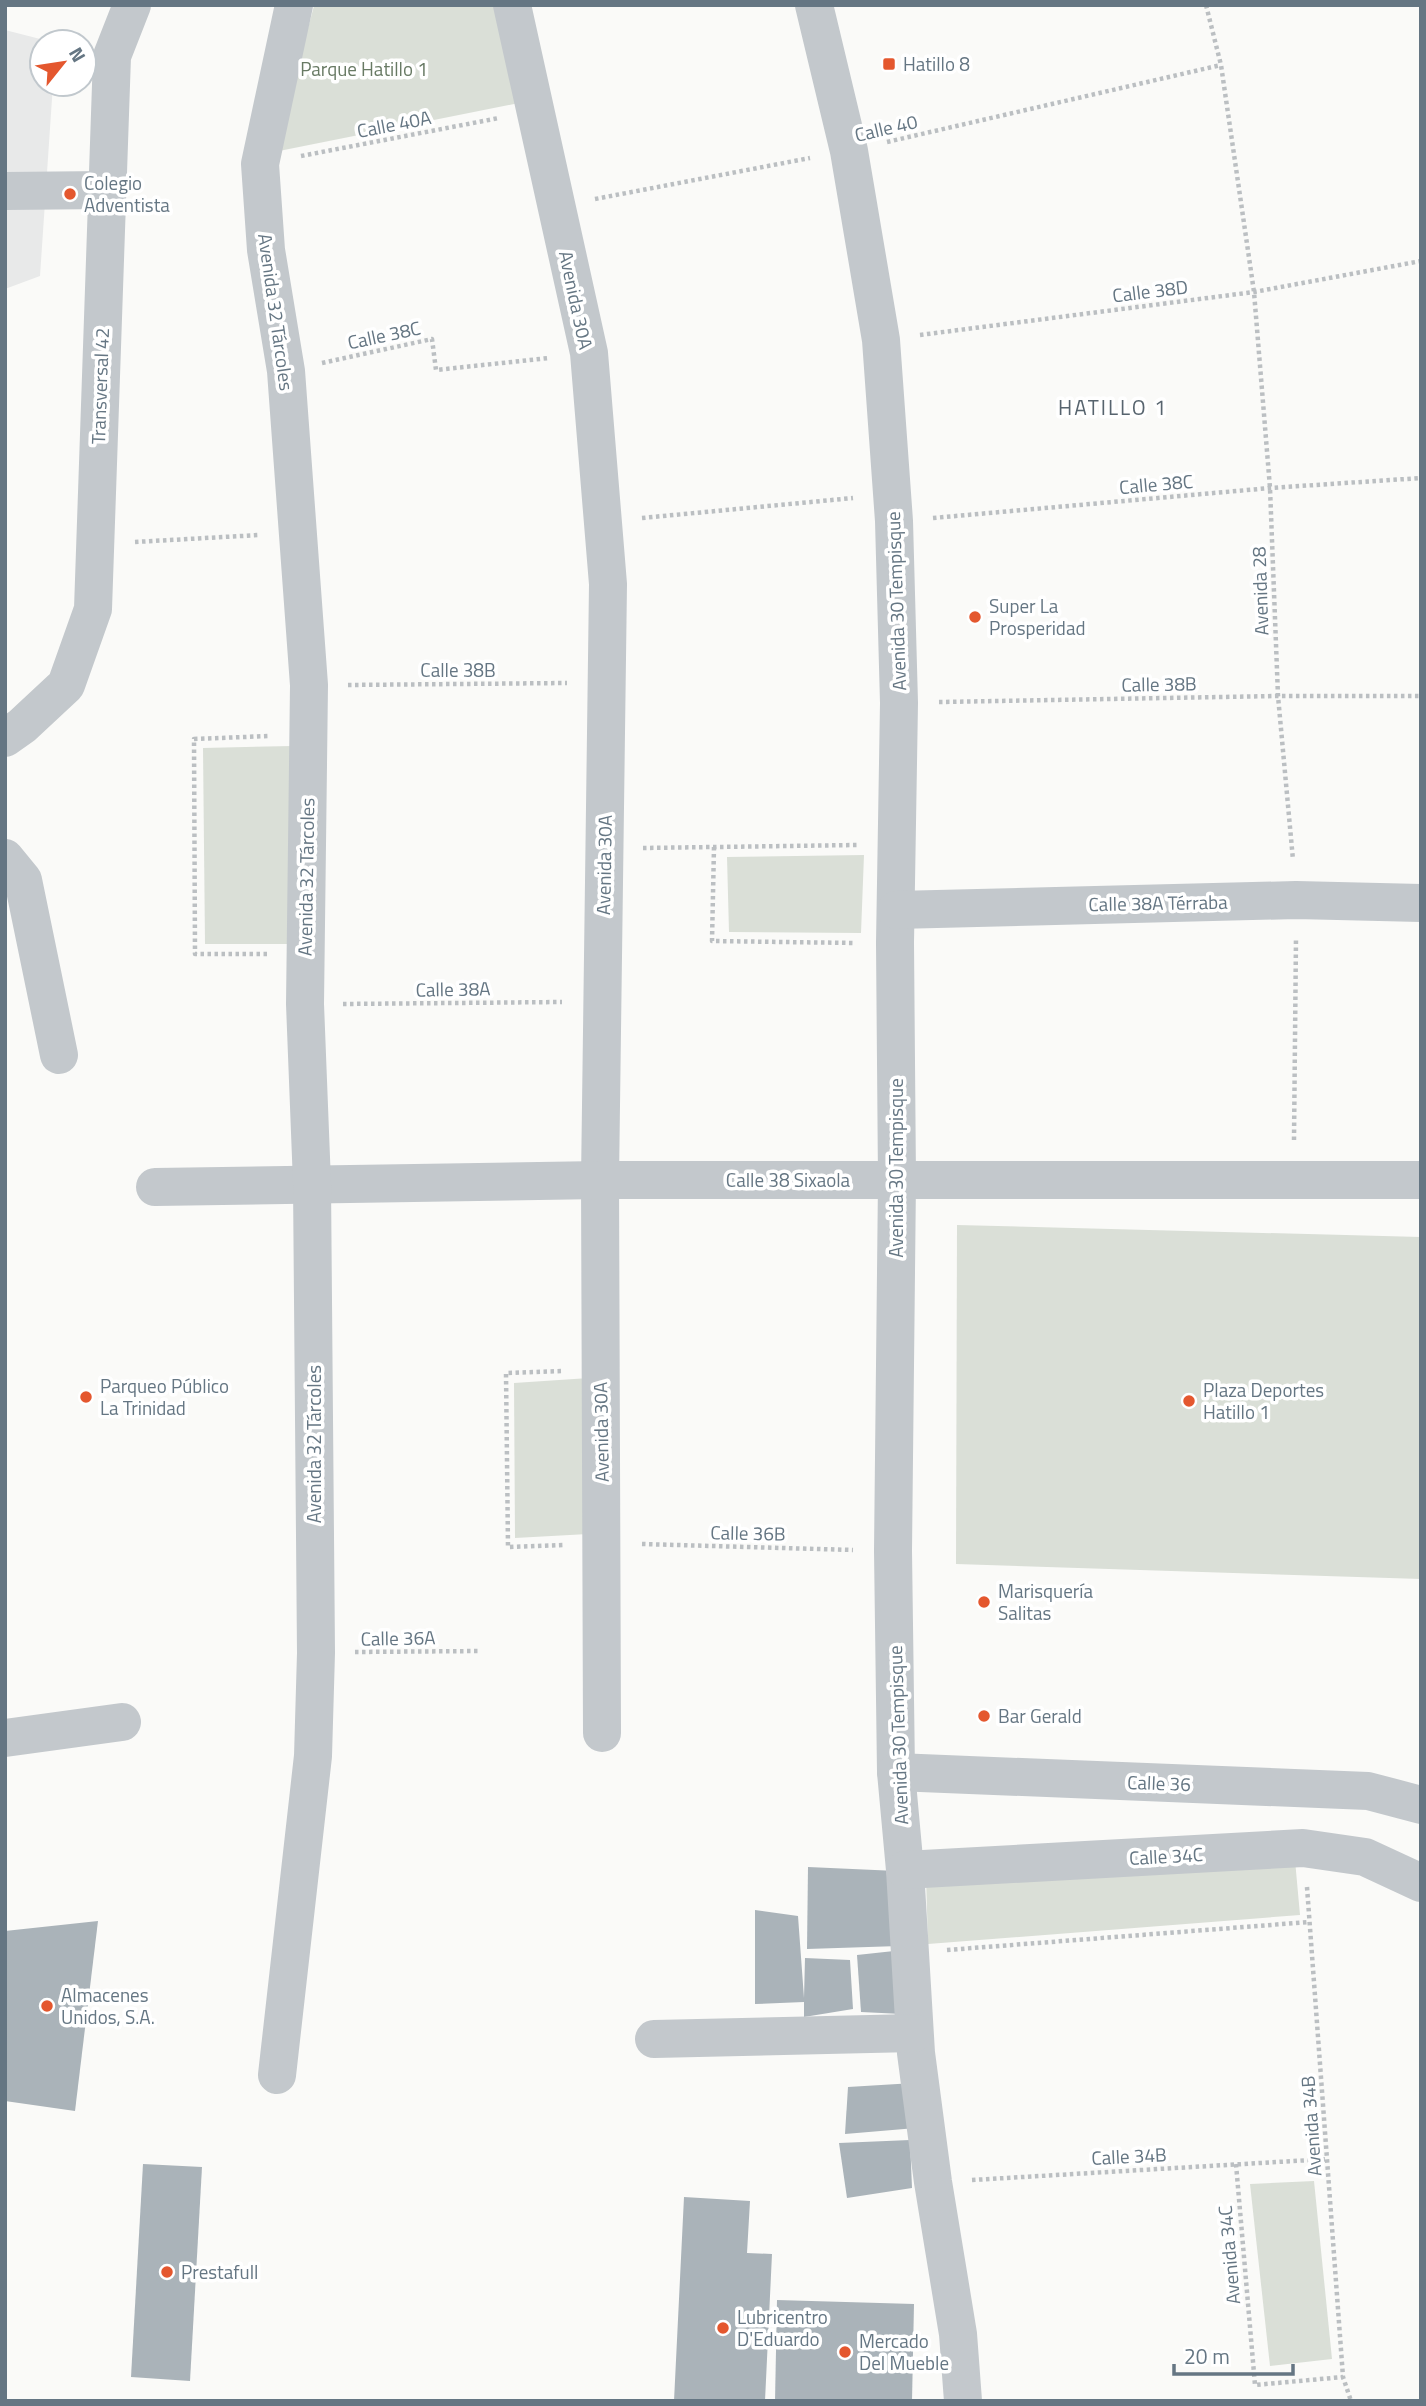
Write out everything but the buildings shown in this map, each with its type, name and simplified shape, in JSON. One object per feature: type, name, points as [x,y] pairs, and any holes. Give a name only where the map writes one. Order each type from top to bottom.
[{"type":"street","name":"Transversal 42","points":[[5,738],[66,685],[93,609],[112,56],[132,5]]},
{"type":"street","name":"Avenida 32 Tárcoles","points":[[277,2075],[313,1756],[316,1653],[312,1184],[305,1004],[309,685],[286,371],[266,250],[260,164],[294,5]]},
{"type":"street","name":"Avenida 30A","points":[[512,5],[589,353],[608,584],[600,1180],[602,1733]]},
{"type":"street","name":"Avenida 30 Tempisque","points":[[814,5],[849,151],[881,340],[893,508],[899,703],[893,1551],[896,1772],[905,1870],[914,2033],[933,2182],[958,2334],[963,2401]]},
{"type":"street","points":[[5,191],[106,190]]},
{"type":"street","points":[[5,858],[23,880],[59,1055]]},
{"type":"street","name":"Calle 38A Térraba","points":[[896,926],[1296,900],[1421,902]]},
{"type":"street","name":"Calle 38 Sixaola","points":[[155,1187],[600,1180],[1421,1180]]},
{"type":"street","points":[[5,1738],[122,1722]]},
{"type":"street","name":"Calle 36","points":[[896,1772],[1368,1791],[1421,1805]]},
{"type":"street","name":"Calle 34C","points":[[905,1870],[1303,1848],[1364,1857],[1421,1883]]},
{"type":"street","points":[[654,2039],[914,2033]]},
{"type":"street","name":"Avenida 30 Tempisque","points":[[958,2334],[985,2401]]},
{"type":"path","name":"Avenida 28","points":[[1206,5],[1221,65],[1254,292],[1270,488],[1278,696],[1296,900],[1294,1179]]},
{"type":"path","name":"Calle 40","points":[[556,206],[849,151],[1221,65]]},
{"type":"path","name":"Calle 40A","points":[[260,164],[534,111]]},
{"type":"path","name":"Calle 38D","points":[[881,340],[1254,292],[1421,261]]},
{"type":"path","name":"Calle 38C","points":[[286,371],[432,339],[436,370],[589,353]]},
{"type":"path","name":"Calle 38C","points":[[603,522],[1421,478]]},
{"type":"path","points":[[95,544],[298,533]]},
{"type":"path","name":"Calle 38B","points":[[309,685],[606,683]]},
{"type":"path","name":"Calle 38B","points":[[899,703],[1421,696]]},
{"type":"path","points":[[305,954],[195,954],[194,739],[308,735]]},
{"type":"path","points":[[604,848],[898,844]]},
{"type":"path","points":[[714,847],[712,941],[896,926]]},
{"type":"path","name":"Calle 38A","points":[[305,1004],[602,1001]]},
{"type":"path","name":"Calle 36B","points":[[600,1370],[506,1373],[508,1547],[601,1543],[893,1551]]},
{"type":"path","name":"Calle 36A","points":[[316,1653],[481,1651]]},
{"type":"path","name":"Avenida 34B","points":[[1303,1848],[1343,2377],[1351,2401]]},
{"type":"path","points":[[910,1953],[1309,1922]]},
{"type":"path","name":"Calle 34B","points":[[933,2182],[1328,2160]]},
{"type":"path","name":"Avenida 34C","points":[[1236,2164],[1255,2385],[1343,2377]]},
{"type":"shaded area","points":[[5,30],[28,36],[28,98],[52,98],[40,276],[5,289]]},
{"type":"green space","name":"Parque Hatillo 1","points":[[498,5],[519,103],[274,152],[314,6]]},
{"type":"green space","points":[[292,746],[288,944],[205,944],[203,748]]},
{"type":"green space","points":[[864,855],[861,933],[729,932],[727,857]]},
{"type":"green space","name":"Plaza Deportes Hatillo 1","points":[[957,1225],[1421,1237],[1421,1579],[956,1564]]},
{"type":"green space","points":[[589,1378],[588,1534],[515,1538],[514,1383]]},
{"type":"green space","points":[[1295,1860],[1300,1915],[928,1944],[926,1877]]},
{"type":"green space","points":[[1314,2181],[1332,2359],[1270,2366],[1250,2184]]},
{"type":"place","name":"Hatillo 8","points":[[889,64]]},
{"type":"place","name":"Colegio Adventista","points":[[70,194]]},
{"type":"place","name":"Super La Prosperidad","points":[[975,617]]},
{"type":"place","name":"Parqueo Público La Trinidad","points":[[86,1397]]},
{"type":"place","name":"Plaza Deportes Hatillo 1","points":[[1189,1401]]},
{"type":"place","name":"Marisquería Salitas","points":[[984,1602]]},
{"type":"place","name":"Bar Gerald","points":[[984,1716]]},
{"type":"place","name":"Almacenes Unidos, S.A.","points":[[47,2006]]},
{"type":"place","name":"Prestafull","points":[[167,2272]]},
{"type":"place","name":"Lubricentro D'Eduardo","points":[[723,2328]]},
{"type":"place","name":"Mercado Del Mueble","points":[[845,2352]]},
{"type":"district","name":"HATILLO 1","points":[[1113,408]]}]
